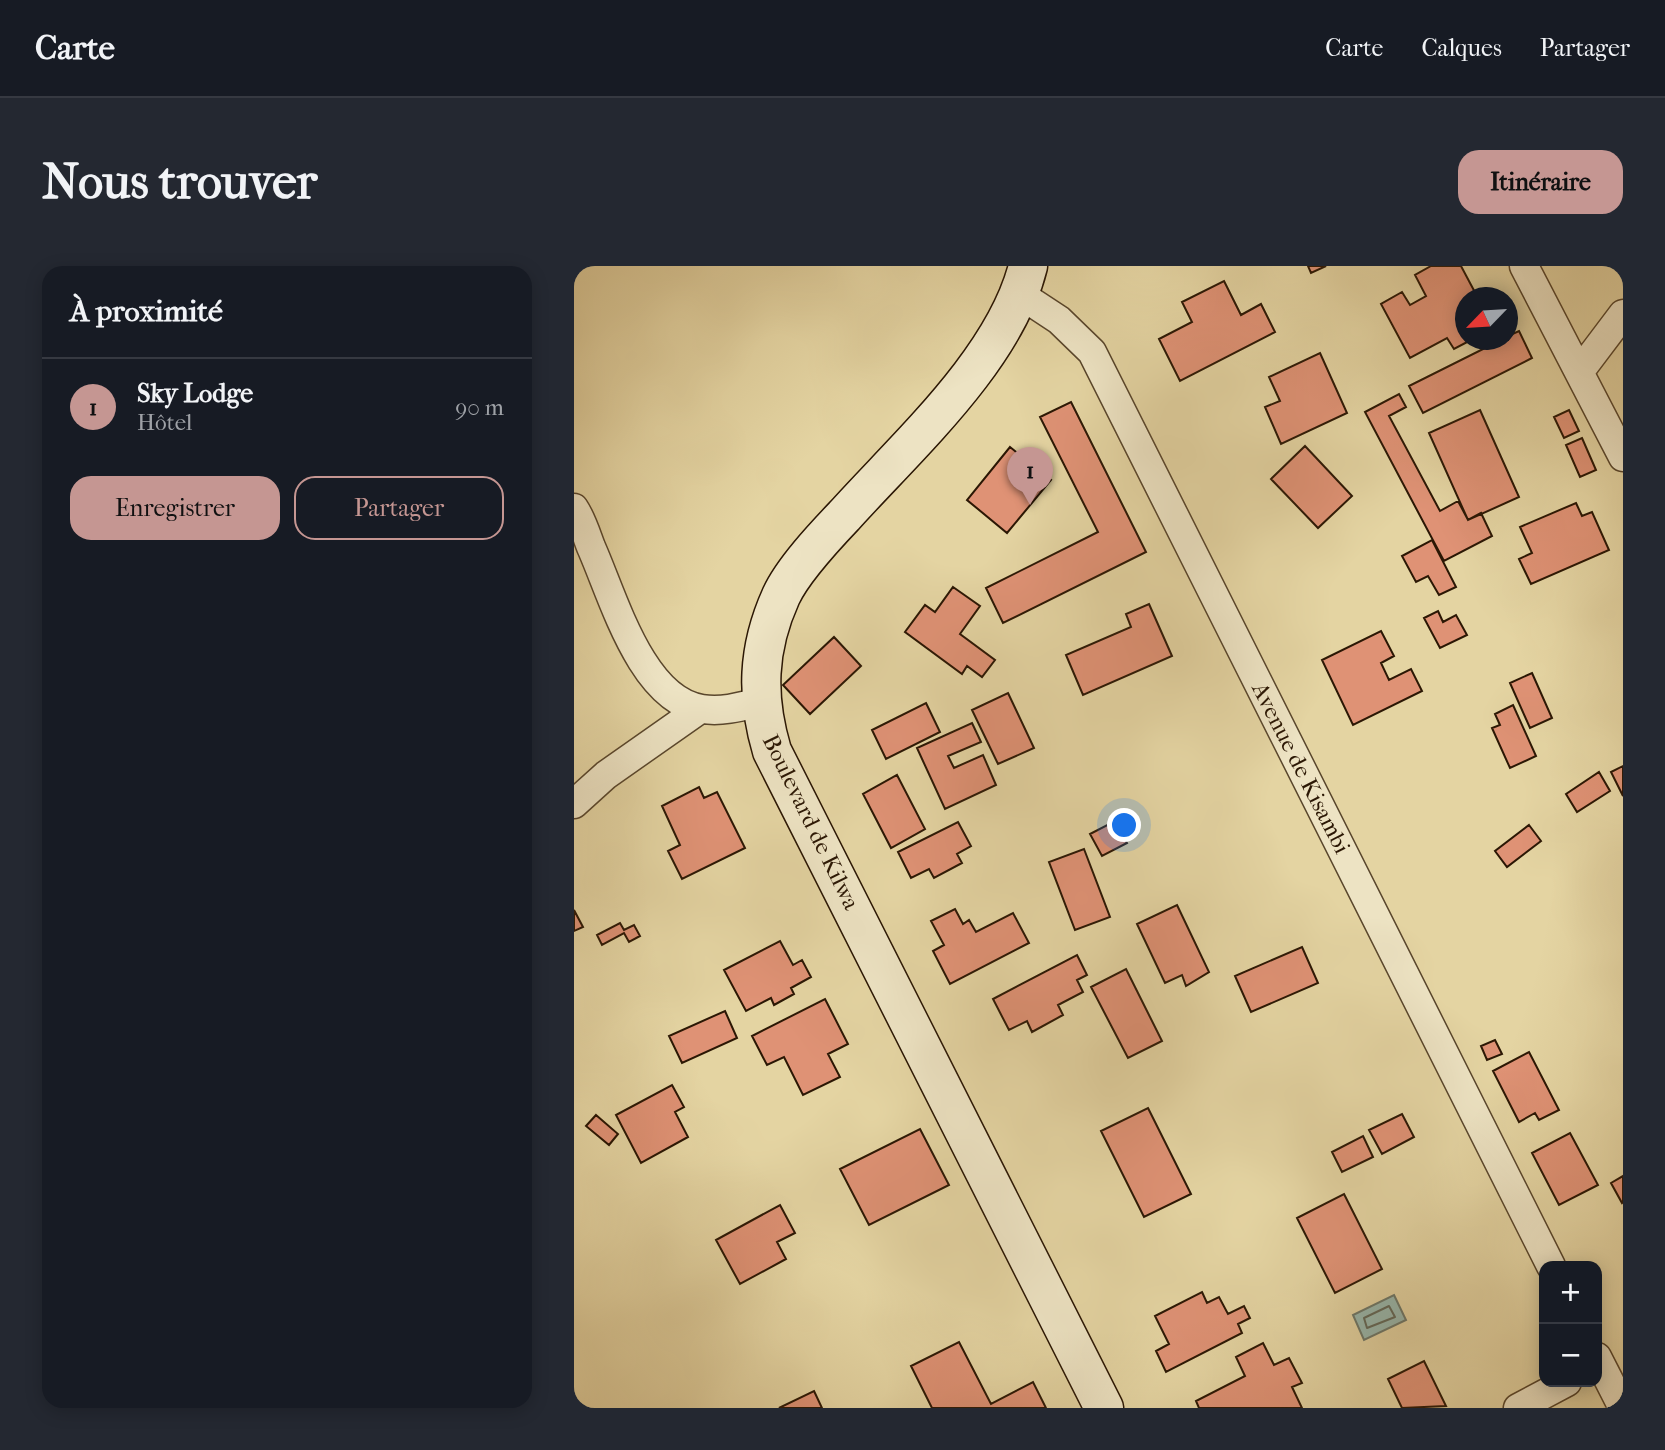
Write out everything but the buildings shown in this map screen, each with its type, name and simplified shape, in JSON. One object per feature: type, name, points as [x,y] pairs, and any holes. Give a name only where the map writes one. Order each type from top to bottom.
[{"type":"street","points":[[1524,266],[1623,457]]},
{"type":"street","name":"Boulevard de Kilwa","points":[[1025,280],[978,366],[828,533],[782,594],[762,662],[760,702],[772,751],[1104,1408]]},
{"type":"street","name":"Avenue de Kisambi","points":[[1025,280],[1059,320],[1092,352],[1548,1261]]},
{"type":"street","points":[[1580,371],[1623,314]]},
{"type":"street","points":[[574,508],[638,655],[652,677],[673,698],[700,709],[731,709],[760,702]]},
{"type":"street","points":[[574,804],[606,775],[700,709]]},
{"type":"street","points":[[1604,1360],[1623,1408]]},
{"type":"street","points":[[1518,1408],[1558,1387]]},
{"type":"water","points":[[1394,1295],[1406,1320],[1364,1340],[1353,1315]]},
{"type":"place","name":"Sky Lodge","points":[[1030,505]]}]
